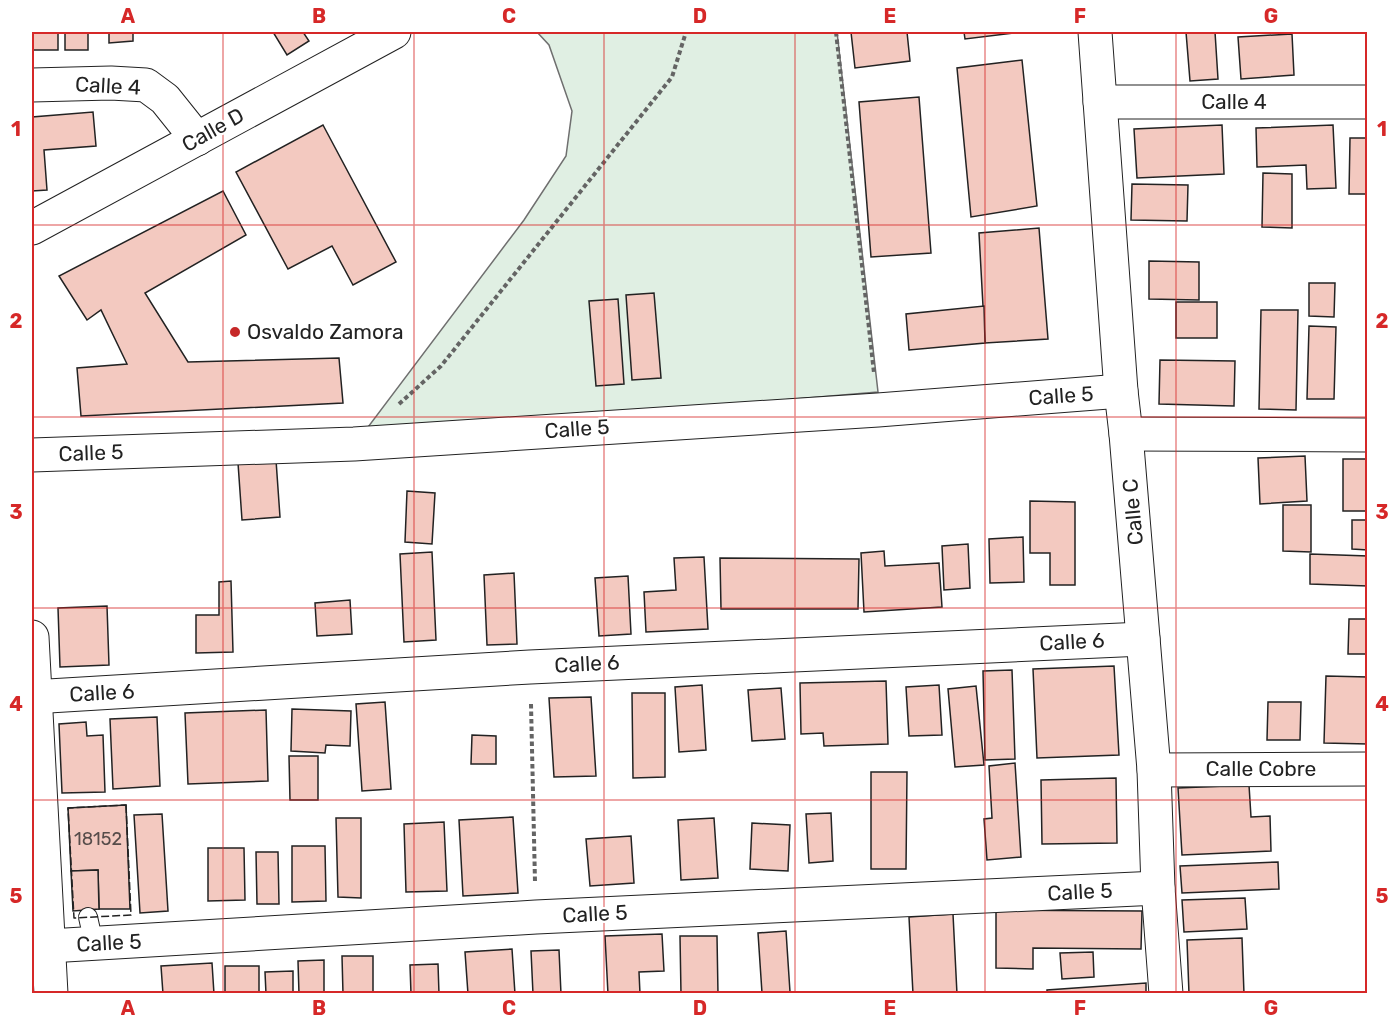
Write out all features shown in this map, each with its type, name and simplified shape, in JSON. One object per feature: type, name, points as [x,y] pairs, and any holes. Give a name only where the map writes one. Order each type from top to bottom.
[{"type":"street","name":"Calle D","points":[[32,228],[394,32]]},
{"type":"street","name":"Calle C","points":[[1095,32],[1121,391],[1154,770],[1158,888],[1166,993]]},
{"type":"street","name":"Calle 4","points":[[32,85],[111,82],[146,85],[165,99],[197,139]]},
{"type":"street","name":"Calle 4","points":[[1100,102],[1368,102]]},
{"type":"street","name":"Calle 5","points":[[32,455],[354,444],[878,410],[1121,391]]},
{"type":"street","points":[[1126,434],[1368,435]]},
{"type":"street","points":[[32,637],[40,947],[51,993]]},
{"type":"street","name":"Calle 6","points":[[33,697],[530,667],[1143,639]]},
{"type":"street","name":"Calle Cobre","points":[[1154,770],[1368,769]]},
{"type":"street","name":"Calle 5","points":[[40,947],[91,930],[536,917],[1158,888]]},
{"type":"path","points":[[398,405],[441,366],[672,77],[686,32]]},
{"type":"path","points":[[836,32],[878,410]]},
{"type":"path","points":[[530,667],[536,917]]},
{"type":"green space","points":[[537,32],[837,32],[878,392],[362,435],[524,220],[566,156],[572,111],[549,45]]},
{"type":"building","points":[[32,32],[58,32],[58,50],[32,50]]},
{"type":"building","points":[[65,32],[88,32],[88,50],[65,50]]},
{"type":"building","points":[[109,32],[133,32],[133,41],[109,43]]},
{"type":"building","points":[[273,32],[303,32],[309,41],[287,55]]},
{"type":"building","points":[[851,32],[907,32],[910,61],[855,68]]},
{"type":"building","points":[[964,32],[1022,32],[965,39]]},
{"type":"building","points":[[1186,32],[1215,32],[1218,79],[1190,81]]},
{"type":"building","points":[[1292,34],[1294,75],[1241,79],[1238,37]]},
{"type":"building","points":[[1022,60],[1037,206],[971,217],[957,68]]},
{"type":"building","points":[[919,97],[931,253],[871,257],[859,102]]},
{"type":"building","points":[[93,112],[96,146],[44,150],[47,190],[32,191],[32,117]]},
{"type":"building","points":[[323,125],[396,262],[353,285],[332,246],[288,269],[236,172]]},
{"type":"building","points":[[1222,125],[1224,174],[1137,178],[1134,129]]},
{"type":"building","points":[[1333,125],[1336,188],[1307,189],[1306,165],[1257,167],[1256,128]]},
{"type":"building","points":[[1350,138],[1368,138],[1368,194],[1349,194]]},
{"type":"building","points":[[1263,173],[1292,174],[1292,228],[1262,227]]},
{"type":"building","points":[[1132,184],[1188,185],[1187,221],[1131,220]]},
{"type":"building","points":[[223,191],[246,235],[145,293],[188,362],[339,358],[343,403],[81,416],[77,368],[127,364],[101,310],[87,320],[59,276]]},
{"type":"building","points":[[1039,228],[1048,339],[985,343],[979,233]]},
{"type":"building","points":[[1149,261],[1199,262],[1199,300],[1149,299]]},
{"type":"building","points":[[1309,283],[1335,283],[1334,317],[1309,316]]},
{"type":"building","points":[[654,293],[661,378],[632,380],[626,295]]},
{"type":"building","points":[[618,299],[624,384],[596,386],[589,301]]},
{"type":"building","points":[[1176,302],[1217,302],[1217,338],[1176,338]]},
{"type":"building","points":[[984,306],[985,343],[909,350],[906,314]]},
{"type":"building","points":[[1261,310],[1298,310],[1296,410],[1259,409]]},
{"type":"building","points":[[1309,326],[1336,327],[1334,399],[1307,399]]},
{"type":"building","points":[[1160,360],[1235,361],[1234,406],[1159,404]]},
{"type":"building","points":[[1305,456],[1307,501],[1260,504],[1258,458]]},
{"type":"building","points":[[1343,459],[1368,459],[1368,511],[1343,511]]},
{"type":"building","points":[[276,460],[280,517],[242,520],[238,463]]},
{"type":"building","points":[[407,491],[435,493],[432,544],[405,542]]},
{"type":"building","points":[[1030,501],[1075,502],[1075,585],[1050,585],[1050,553],[1030,553]]},
{"type":"building","points":[[1283,505],[1311,505],[1311,552],[1283,551]]},
{"type":"building","points":[[1352,520],[1368,520],[1368,550],[1352,549]]},
{"type":"building","points":[[1023,537],[1024,582],[990,583],[989,539]]},
{"type":"building","points":[[968,544],[970,588],[944,590],[942,546]]},
{"type":"building","points":[[884,551],[885,566],[939,563],[942,607],[864,612],[861,553]]},
{"type":"building","points":[[432,552],[436,640],[404,642],[400,554]]},
{"type":"building","points":[[1310,554],[1368,556],[1368,586],[1310,584]]},
{"type":"building","points":[[704,557],[708,629],[646,632],[644,592],[676,590],[674,558]]},
{"type":"building","points":[[720,558],[859,559],[858,609],[721,609]]},
{"type":"building","points":[[514,573],[517,644],[487,645],[484,575]]},
{"type":"building","points":[[628,576],[631,634],[599,636],[595,578]]},
{"type":"building","points":[[231,581],[233,652],[196,653],[196,615],[219,615],[219,582]]},
{"type":"building","points":[[350,600],[352,634],[317,636],[315,603]]},
{"type":"building","points":[[107,606],[109,665],[60,667],[58,608]]},
{"type":"building","points":[[1349,619],[1368,619],[1368,654],[1348,654]]},
{"type":"building","points":[[1114,666],[1119,755],[1037,758],[1033,669]]},
{"type":"building","points":[[1012,670],[1015,759],[985,760],[983,671]]},
{"type":"building","points":[[1326,676],[1368,677],[1368,744],[1324,743]]},
{"type":"building","points":[[886,681],[888,744],[824,746],[823,733],[801,734],[800,683]]},
{"type":"building","points":[[702,685],[706,750],[679,752],[675,687]]},
{"type":"building","points":[[939,685],[942,735],[909,736],[906,687]]},
{"type":"building","points":[[976,686],[984,765],[955,767],[948,689]]},
{"type":"building","points":[[781,688],[785,739],[752,741],[748,690]]},
{"type":"building","points":[[632,693],[665,693],[665,777],[633,778]]},
{"type":"building","points":[[591,697],[596,776],[554,777],[549,698]]},
{"type":"building","points":[[385,702],[391,789],[362,791],[356,704]]},
{"type":"building","points":[[1268,702],[1301,702],[1300,740],[1267,740]]},
{"type":"building","points":[[292,709],[351,711],[350,746],[326,745],[325,753],[291,751]]},
{"type":"building","points":[[266,710],[268,781],[188,784],[185,713]]},
{"type":"building","points":[[157,717],[160,786],[113,789],[110,719]]},
{"type":"building","points":[[86,722],[87,736],[103,735],[105,792],[62,793],[59,724]]},
{"type":"building","points":[[472,735],[496,736],[496,764],[471,764]]},
{"type":"building","points":[[289,756],[318,756],[318,800],[290,800]]},
{"type":"building","points":[[1015,763],[1021,857],[987,860],[984,819],[992,818],[989,766]]},
{"type":"building","points":[[871,772],[907,772],[906,869],[871,869]]},
{"type":"building","points":[[1116,778],[1117,843],[1042,844],[1041,780]]},
{"type":"building","points":[[1249,785],[1251,817],[1270,816],[1271,851],[1182,855],[1178,788]]},
{"type":"building","points":[[126,805],[130,909],[99,909],[98,870],[71,871],[68,808]]},
{"type":"building","points":[[831,813],[833,861],[809,863],[806,814]]},
{"type":"building","points":[[162,814],[168,911],[140,913],[134,815]]},
{"type":"building","points":[[513,817],[518,893],[463,896],[459,820]]},
{"type":"building","points":[[336,818],[361,818],[361,898],[338,897]]},
{"type":"building","points":[[714,818],[718,878],[681,880],[678,820]]},
{"type":"building","points":[[444,822],[447,891],[406,892],[404,824]]},
{"type":"building","points":[[752,823],[790,825],[788,871],[750,869]]},
{"type":"building","points":[[631,836],[634,883],[590,886],[586,839]]},
{"type":"building","points":[[292,846],[325,846],[326,901],[292,902]]},
{"type":"building","points":[[208,848],[244,848],[245,900],[208,901]]},
{"type":"building","points":[[256,852],[278,852],[279,904],[257,904]]},
{"type":"building","points":[[1278,862],[1279,889],[1182,893],[1180,866]]},
{"type":"building","points":[[98,870],[99,909],[73,911],[71,871]]},
{"type":"building","points":[[1245,898],[1247,929],[1184,932],[1182,900]]},
{"type":"building","points":[[996,910],[1142,911],[1141,949],[1033,948],[1033,969],[996,968]]},
{"type":"building","points":[[953,914],[957,994],[913,994],[909,917]]},
{"type":"building","points":[[786,931],[790,992],[762,993],[758,933]]},
{"type":"building","points":[[662,934],[664,971],[639,972],[640,994],[608,994],[605,936]]},
{"type":"building","points":[[680,936],[717,936],[718,994],[681,994]]},
{"type":"building","points":[[1242,938],[1244,994],[1189,994],[1187,940]]},
{"type":"building","points":[[512,949],[515,994],[468,994],[465,952]]},
{"type":"building","points":[[559,950],[561,994],[533,994],[531,951]]},
{"type":"building","points":[[1093,952],[1094,977],[1062,979],[1060,953]]},
{"type":"building","points":[[342,956],[373,956],[373,994],[343,994]]},
{"type":"building","points":[[324,960],[324,994],[299,994],[298,961]]},
{"type":"building","points":[[212,963],[214,994],[163,994],[161,966]]},
{"type":"building","points":[[438,964],[439,994],[411,994],[410,965]]},
{"type":"building","points":[[225,966],[259,966],[259,994],[225,994]]},
{"type":"building","points":[[293,971],[293,994],[266,994],[265,972]]},
{"type":"building","points":[[1146,983],[1146,994],[1047,994],[1047,990]]},
{"type":"fence","points":[[126,805],[131,915],[74,918],[68,808],[126,805]]},
{"type":"place","name":"Osvaldo Zamora","points":[[235,332]]}]
